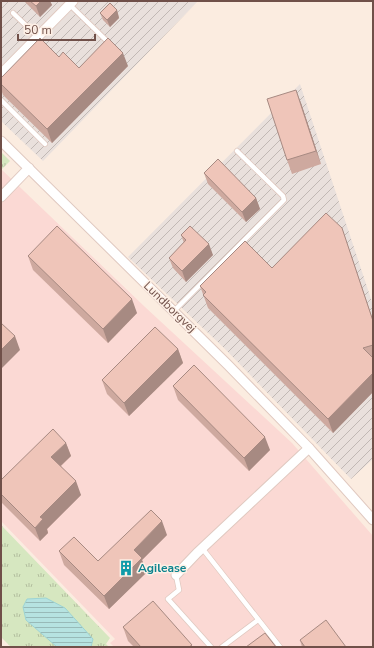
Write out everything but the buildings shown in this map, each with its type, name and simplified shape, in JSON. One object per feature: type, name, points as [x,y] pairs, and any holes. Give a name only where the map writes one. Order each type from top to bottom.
[{"type":"street","points":[[1,74],[72,3]]},
{"type":"street","name":"Lundborgvej","points":[[1,141],[228,365],[309,448],[373,520]]},
{"type":"street","points":[[1,197],[28,168]]},
{"type":"street","points":[[176,575],[202,548],[309,448]]},
{"type":"lane","points":[[72,3],[110,43]]},
{"type":"lane","points":[[13,13],[38,38]]},
{"type":"lane","points":[[1,100],[45,144]]},
{"type":"lane","points":[[174,311],[284,200],[283,196],[237,151]]},
{"type":"lane","points":[[202,548],[280,647]]},
{"type":"lane","points":[[176,575],[179,590],[168,599],[211,647]]},
{"type":"lane","points":[[222,647],[258,620]]},
{"type":"shaded area","points":[[1,1],[198,1],[43,161],[1,121]]},
{"type":"shaded area","points":[[300,84],[373,305],[373,459],[351,479],[224,348],[128,257]]},
{"type":"shaded area","points":[[1,169],[145,307],[292,443],[373,536],[373,647],[114,647],[110,643],[115,639],[1,521]]},
{"type":"green space","points":[[1,152],[10,161],[1,170]]},
{"type":"green space","points":[[1,525],[110,638],[106,644],[109,647],[91,647],[93,639],[23,607],[26,620],[57,647],[11,647],[1,637]]},
{"type":"water","points":[[46,598],[65,608],[93,639],[91,647],[57,647],[26,620],[23,607],[27,599]]},
{"type":"place","name":"Agilease","points":[[126,568]]}]
